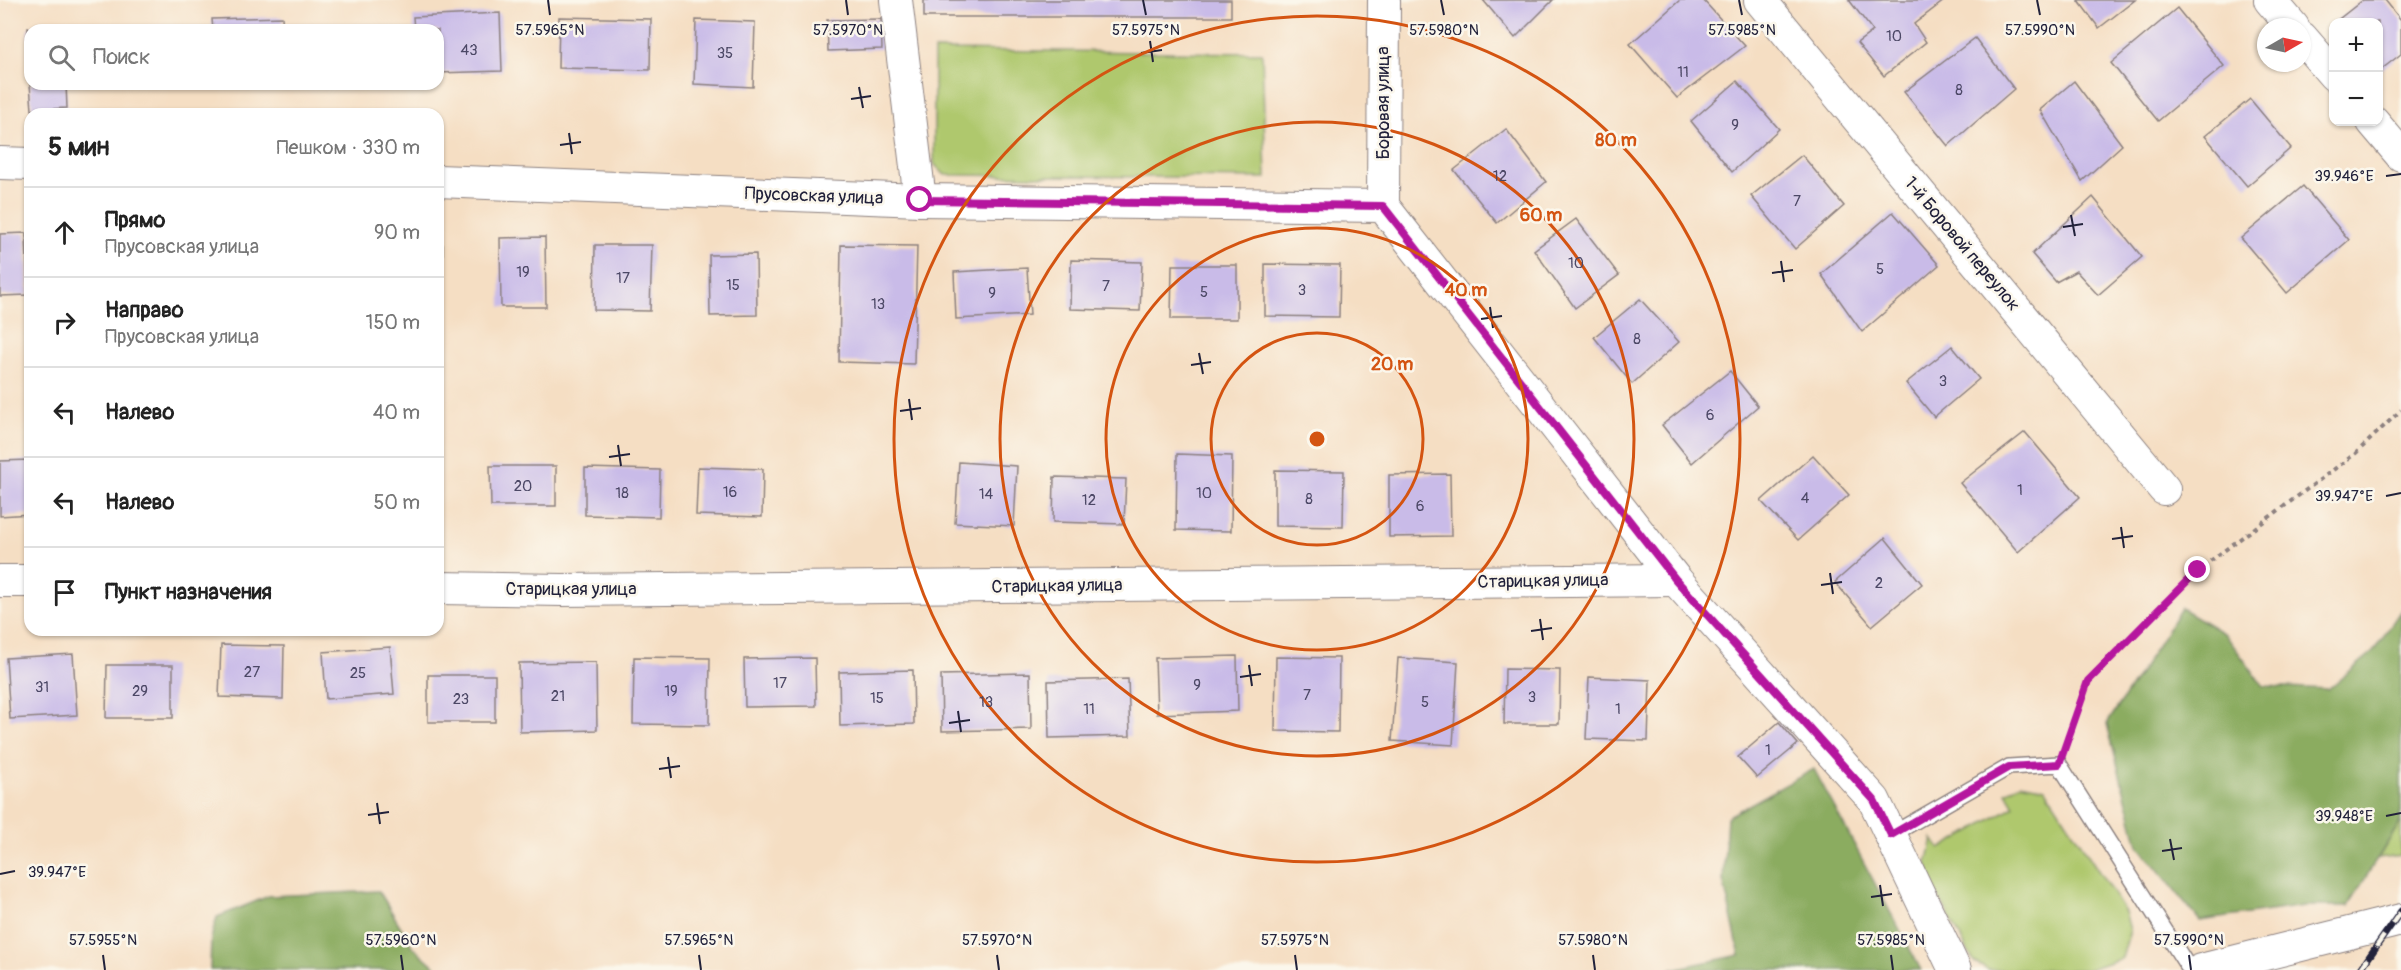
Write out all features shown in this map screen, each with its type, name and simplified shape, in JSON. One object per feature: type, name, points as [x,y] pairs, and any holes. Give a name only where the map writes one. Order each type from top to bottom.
[{"type":"street","points":[[896,0],[920,200]]},
{"type":"street","name":"Боровая улица","points":[[1383,206],[1384,0]]},
{"type":"street","name":"1-й Боровой переулок","points":[[1760,0],[2164,489]]},
{"type":"street","points":[[2270,0],[2285,18]]},
{"type":"street","points":[[2311,48],[2331,72]]},
{"type":"street","points":[[2376,126],[2401,155]]},
{"type":"street","points":[[0,163],[24,164]]},
{"type":"street","name":"Прусовская улица","points":[[444,180],[920,200],[1383,206]]},
{"type":"street","points":[[1383,206],[1676,580],[1874,800],[1955,970]]},
{"type":"street","name":"Старицкая улица","points":[[444,588],[562,590],[1676,580]]},
{"type":"street","points":[[0,581],[24,581]]},
{"type":"street","points":[[2201,970],[2397,921]]},
{"type":"lane","points":[[1891,835],[2009,767],[2059,764],[2190,970]]},
{"type":"path","points":[[2059,764],[2088,681],[2198,570],[2356,453],[2401,410]]},
{"type":"green space","points":[[934,50],[1262,53],[1266,178],[945,175],[934,164]]},
{"type":"green space","points":[[2181,608],[2225,634],[2263,686],[2328,689],[2373,652],[2401,610],[2401,821],[2348,906],[2304,906],[2200,921],[2138,845],[2107,724]]},
{"type":"green space","points":[[1814,769],[1921,970],[1668,970],[1740,955],[1723,880],[1727,817]]},
{"type":"green space","points":[[2021,783],[2045,788],[2125,912],[2130,930],[2122,958],[2087,970],[1988,970],[1974,962],[1933,887],[1927,863],[1933,839],[1940,849],[2014,806],[2006,792]]},
{"type":"green space","points":[[2401,821],[2401,855],[2378,858]]},
{"type":"green space","points":[[379,891],[412,946],[439,970],[210,970],[211,938],[217,917],[269,896]]},
{"type":"building","points":[[924,0],[1231,0],[1231,17],[924,17]]},
{"type":"building","points":[[1483,0],[1553,0],[1515,38]]},
{"type":"building","points":[[1680,0],[1703,0],[1745,46],[1677,98],[1630,44]]},
{"type":"building","points":[[1849,0],[1945,0],[1914,24],[1926,42],[1884,76],[1857,43],[1873,31]]},
{"type":"building","points":[[2078,0],[2135,0],[2099,28]]},
{"type":"building","points":[[2363,0],[2385,0],[2401,20],[2401,54],[2383,68],[2383,18],[2340,18]]},
{"type":"building","points":[[2177,8],[2224,66],[2158,121],[2111,63]]},
{"type":"building","points":[[500,13],[502,71],[444,73],[444,24],[414,24],[413,17]]},
{"type":"building","points":[[282,17],[283,24],[212,24],[212,19]]},
{"type":"building","points":[[559,17],[651,19],[650,70],[558,68]]},
{"type":"building","points":[[881,19],[882,49],[828,51],[827,20]]},
{"type":"building","points":[[696,20],[755,22],[753,87],[694,84]]},
{"type":"building","points":[[1975,38],[2014,89],[1948,146],[1904,92]]},
{"type":"building","points":[[1737,81],[1779,129],[1732,172],[1691,121]]},
{"type":"building","points":[[2074,81],[2122,145],[2082,181],[2040,110]]},
{"type":"building","points":[[30,90],[66,90],[67,108],[32,108]]},
{"type":"building","points":[[2250,99],[2291,148],[2247,186],[2205,136]]},
{"type":"building","points":[[1506,129],[1546,182],[1497,223],[1454,170]]},
{"type":"building","points":[[1802,155],[1844,206],[1795,249],[1751,196]]},
{"type":"building","points":[[2303,186],[2349,240],[2287,293],[2241,238]]},
{"type":"building","points":[[2093,197],[2142,257],[2098,295],[2076,271],[2056,282],[2032,254]]},
{"type":"building","points":[[1893,212],[1939,265],[1862,332],[1821,274]]},
{"type":"building","points":[[1576,219],[1619,275],[1575,308],[1534,250]]},
{"type":"building","points":[[24,233],[24,295],[0,296],[0,234]]},
{"type":"building","points":[[545,237],[546,307],[501,307],[500,238]]},
{"type":"building","points":[[595,245],[652,245],[650,311],[594,310]]},
{"type":"building","points":[[841,245],[917,246],[914,364],[839,362]]},
{"type":"building","points":[[756,254],[757,315],[710,316],[709,255]]},
{"type":"building","points":[[1071,260],[1142,262],[1140,311],[1070,309]]},
{"type":"building","points":[[1265,264],[1340,265],[1339,317],[1265,316]]},
{"type":"building","points":[[1172,265],[1237,265],[1237,319],[1171,319]]},
{"type":"building","points":[[1027,268],[1030,315],[956,319],[954,272]]},
{"type":"building","points":[[1640,299],[1679,342],[1632,384],[1594,337]]},
{"type":"building","points":[[1952,346],[1979,379],[1934,417],[1906,383]]},
{"type":"building","points":[[1730,371],[1758,406],[1692,463],[1662,425]]},
{"type":"building","points":[[2025,432],[2080,497],[2018,552],[1960,483]]},
{"type":"building","points":[[1177,454],[1232,456],[1231,531],[1176,530]]},
{"type":"building","points":[[1813,455],[1849,495],[1798,540],[1761,501]]},
{"type":"building","points":[[24,460],[24,514],[0,516],[0,461]]},
{"type":"building","points":[[959,462],[1017,466],[1014,526],[955,523]]},
{"type":"building","points":[[490,466],[556,466],[556,506],[491,506]]},
{"type":"building","points":[[698,467],[763,469],[762,517],[696,515]]},
{"type":"building","points":[[585,468],[660,470],[659,517],[585,515]]},
{"type":"building","points":[[1275,470],[1344,471],[1343,527],[1275,526]]},
{"type":"building","points":[[1450,474],[1451,536],[1389,537],[1389,475]]},
{"type":"building","points":[[1054,477],[1126,479],[1124,524],[1053,522]]},
{"type":"building","points":[[1885,538],[1922,584],[1872,626],[1835,582]]},
{"type":"building","points":[[221,645],[284,646],[283,699],[219,697]]},
{"type":"building","points":[[390,647],[394,694],[326,699],[323,652]]},
{"type":"building","points":[[73,654],[77,715],[10,719],[6,658]]},
{"type":"building","points":[[1237,656],[1238,711],[1157,714],[1155,658]]},
{"type":"building","points":[[634,657],[710,658],[709,725],[633,724]]},
{"type":"building","points":[[1276,657],[1339,658],[1338,732],[1275,731]]},
{"type":"building","points":[[815,658],[816,706],[745,707],[744,659]]},
{"type":"building","points":[[1398,658],[1458,662],[1453,745],[1392,741]]},
{"type":"building","points":[[596,662],[597,730],[520,732],[519,663]]},
{"type":"building","points":[[107,665],[173,665],[173,718],[106,718]]},
{"type":"building","points":[[1505,669],[1560,670],[1559,724],[1504,724]]},
{"type":"building","points":[[913,670],[914,724],[840,726],[839,672]]},
{"type":"building","points":[[1030,673],[1031,729],[942,731],[941,675]]},
{"type":"building","points":[[428,675],[495,675],[495,722],[428,722]]},
{"type":"building","points":[[1589,677],[1650,680],[1648,741],[1586,739]]},
{"type":"building","points":[[1128,679],[1130,736],[1049,738],[1048,681]]},
{"type":"building","points":[[1779,722],[1798,744],[1757,778],[1738,757]]},
{"type":"railway","points":[[2360,970],[2401,911]]},
{"type":"route","points":[[920,200],[1383,206],[1676,580],[1874,800],[1891,835],[2009,767],[2059,764],[2088,681],[2198,570]]}]
